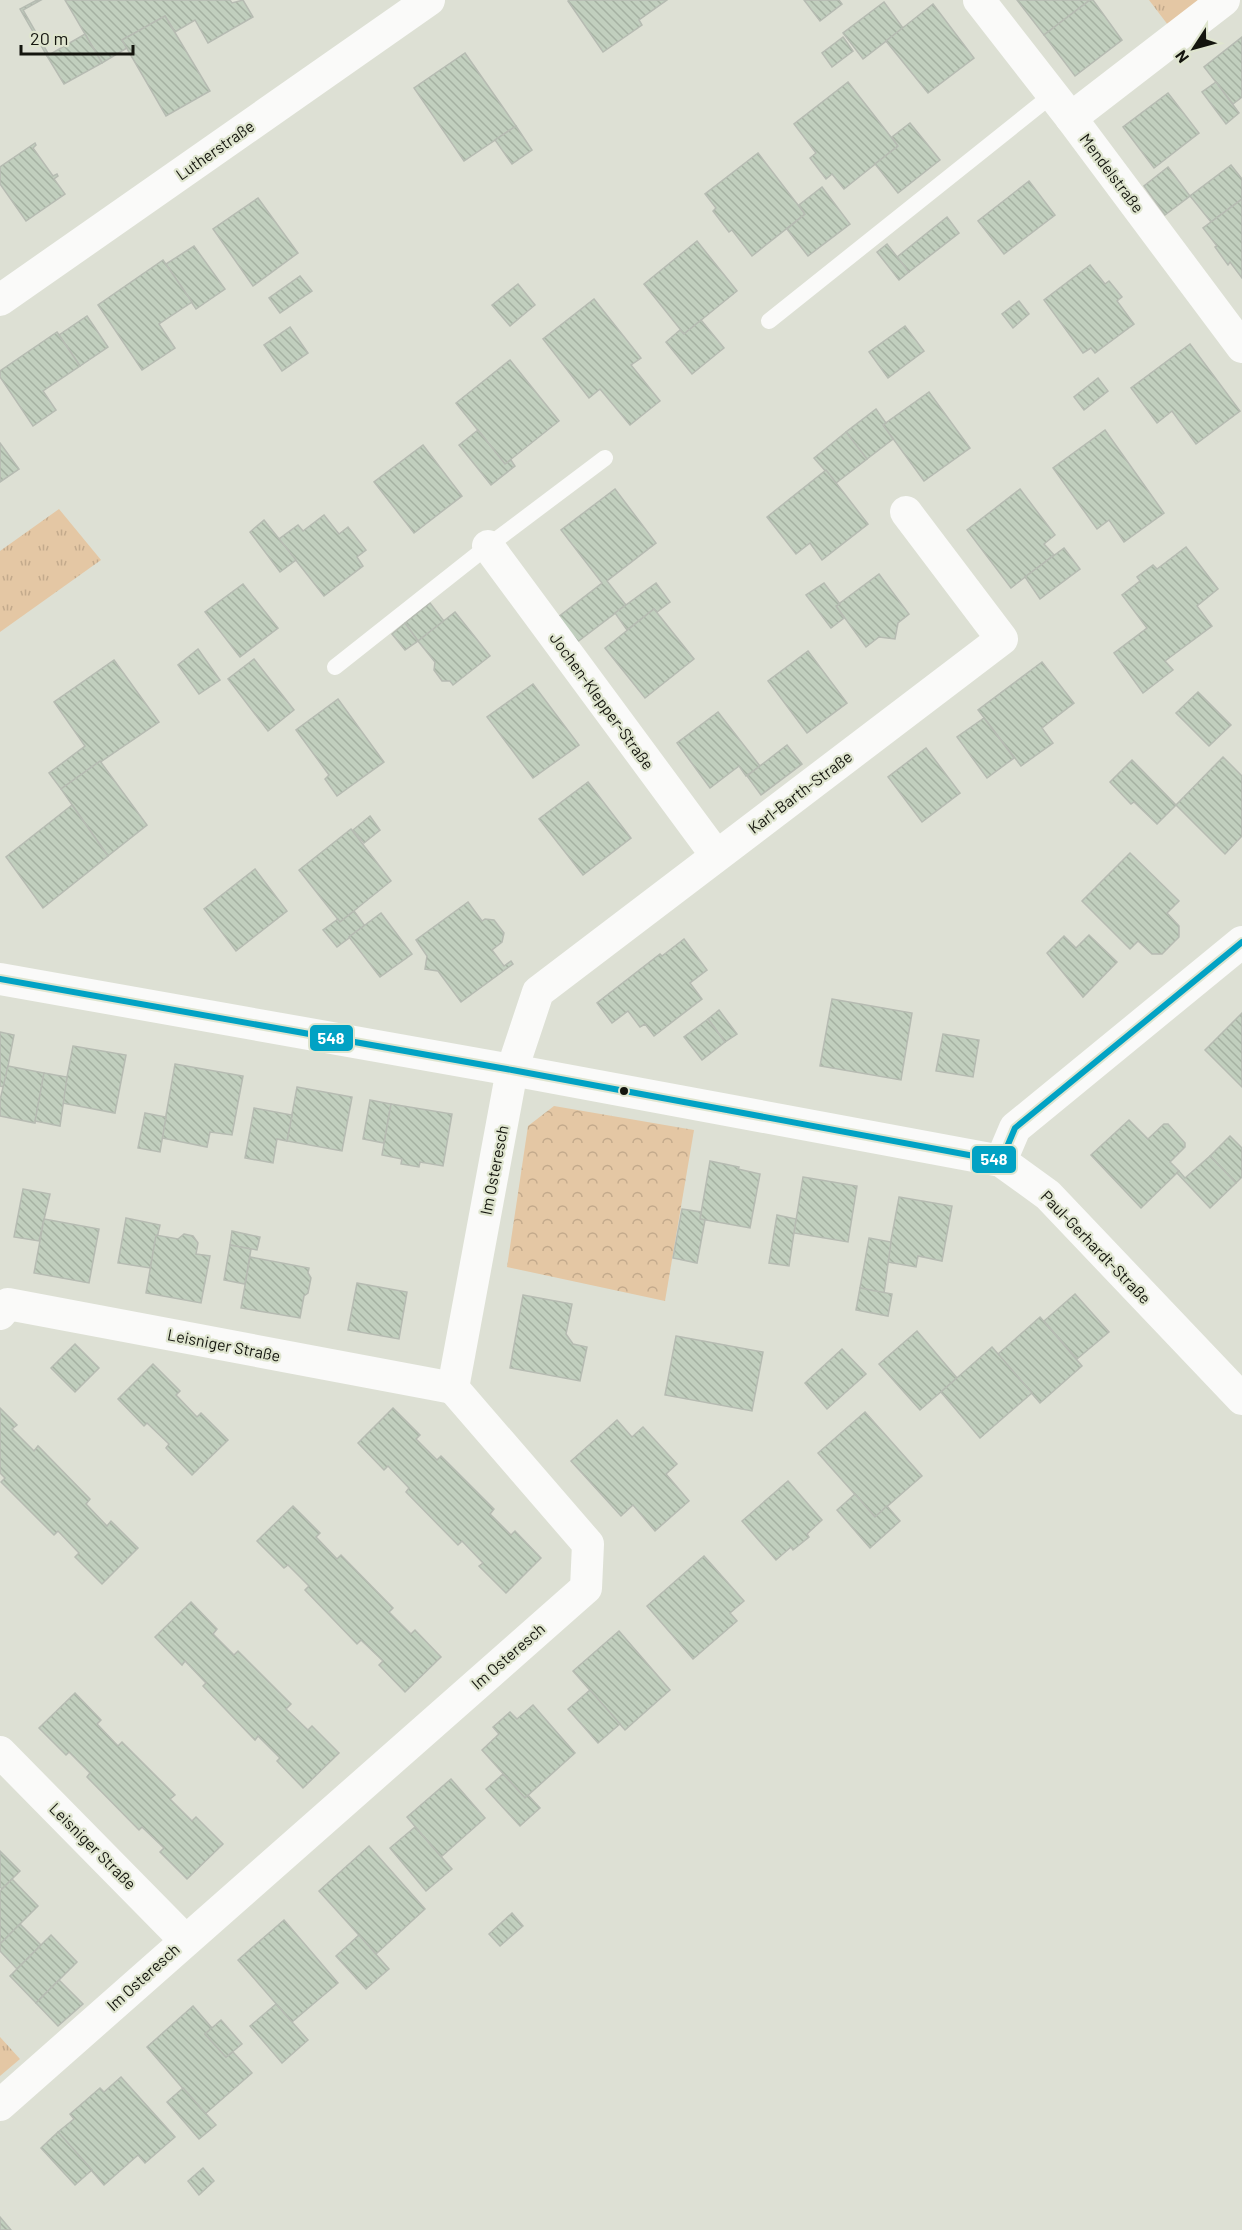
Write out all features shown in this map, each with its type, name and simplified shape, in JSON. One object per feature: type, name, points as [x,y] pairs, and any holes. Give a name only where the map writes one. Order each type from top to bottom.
[{"type":"street","name":"Lutherstraße","points":[[0,300],[429,0]]},
{"type":"street","name":"Mendelstraße","points":[[979,0],[1071,118],[1242,347]]},
{"type":"street","points":[[1071,118],[1224,0]]},
{"type":"street","name":"Karl-Barth-Straße","points":[[512,1070],[538,992],[1002,639],[906,512]]},
{"type":"street","name":"Jochen-Klepper-Straße","points":[[488,546],[716,855]]},
{"type":"street","points":[[1000,1161],[1015,1128],[1242,942]]},
{"type":"street","name":"Paul-Gerhardt-Straße","points":[[0,979],[512,1070],[1000,1161],[1047,1195],[1242,1399]]},
{"type":"street","name":"Im Osteresch","points":[[0,2105],[586,1588],[588,1544],[453,1388],[512,1070]]},
{"type":"street","name":"Leisniger Straße","points":[[0,1314],[8,1304],[453,1388]]},
{"type":"street","name":"Leisniger Straße","points":[[0,1752],[185,1940]]},
{"type":"lane","points":[[770,321],[1052,95]]},
{"type":"lane","points":[[334,667],[605,458]]},
{"type":"green space","points":[[1149,0],[1200,0],[1168,25]]},
{"type":"green space","points":[[59,509],[101,560],[0,632],[0,551]]},
{"type":"green space","points":[[554,1106],[694,1130],[665,1301],[507,1267],[528,1126]]},
{"type":"green space","points":[[0,2037],[20,2059],[0,2076]]},
{"type":"building","points":[[41,0],[23,10],[49,55],[47,56],[20,9]]},
{"type":"building","points":[[65,0],[230,0],[232,3],[243,0],[253,17],[208,43],[195,20],[175,32],[165,16],[122,40],[127,48],[102,63]]},
{"type":"building","points":[[569,0],[667,0],[639,20],[642,25],[603,52]]},
{"type":"building","points":[[804,0],[839,0],[842,4],[820,21]]},
{"type":"building","points":[[1017,0],[1090,0],[1044,35]]},
{"type":"building","points":[[1093,0],[1122,40],[1075,76],[1044,35]]},
{"type":"building","points":[[884,2],[903,28],[863,59],[843,33]]},
{"type":"building","points":[[933,4],[974,58],[928,93],[886,41]]},
{"type":"building","points":[[165,16],[210,91],[166,116],[122,40]]},
{"type":"building","points":[[85,34],[102,63],[64,84],[47,56]]},
{"type":"building","points":[[843,37],[853,51],[832,67],[822,53]]},
{"type":"building","points":[[1242,37],[1242,97],[1233,104],[1204,67]]},
{"type":"building","points":[[465,53],[516,126],[464,161],[414,88]]},
{"type":"building","points":[[848,82],[898,146],[844,189],[832,174],[826,179],[810,158],[816,153],[794,124]]},
{"type":"building","points":[[1216,82],[1239,113],[1226,124],[1202,92]]},
{"type":"building","points":[[1168,93],[1199,133],[1154,168],[1123,127]]},
{"type":"building","points":[[910,123],[940,160],[898,193],[875,164],[898,146],[892,137]]},
{"type":"building","points":[[516,126],[532,150],[512,164],[495,140]]},
{"type":"building","points":[[35,143],[33,148],[53,176],[57,174],[58,176],[54,179],[65,194],[26,221],[0,184],[0,167]]},
{"type":"building","points":[[758,153],[805,214],[752,256],[732,230],[729,232],[713,211],[716,208],[705,194]]},
{"type":"building","points":[[1231,165],[1242,179],[1242,199],[1211,222],[1190,196]]},
{"type":"building","points":[[1168,167],[1190,196],[1165,215],[1144,186]]},
{"type":"building","points":[[1029,181],[1055,215],[1004,254],[978,221]]},
{"type":"building","points":[[822,187],[850,224],[808,256],[787,229],[805,214],[799,205]]},
{"type":"building","points":[[258,198],[298,253],[253,286],[213,229]]},
{"type":"building","points":[[1242,199],[1242,278],[1230,262],[1228,265],[1203,228]]},
{"type":"building","points":[[947,217],[959,233],[909,272],[897,257]]},
{"type":"building","points":[[697,241],[737,291],[684,334],[644,284]]},
{"type":"building","points":[[887,244],[909,272],[899,280],[877,252]]},
{"type":"building","points":[[194,246],[225,289],[196,309],[166,264]]},
{"type":"building","points":[[163,260],[192,302],[159,324],[175,348],[142,370],[98,305]]},
{"type":"building","points":[[1090,265],[1105,284],[1109,281],[1122,297],[1117,301],[1134,324],[1095,353],[1091,348],[1083,353],[1044,300]]},
{"type":"building","points":[[300,276],[312,291],[280,313],[269,298]]},
{"type":"building","points":[[518,284],[535,305],[510,326],[492,305]]},
{"type":"building","points":[[594,299],[641,358],[631,365],[660,401],[630,425],[600,389],[589,398],[543,339]]},
{"type":"building","points":[[1019,301],[1029,314],[1013,328],[1002,314]]},
{"type":"building","points":[[87,316],[108,347],[80,366],[59,335]]},
{"type":"building","points":[[701,320],[724,348],[692,374],[666,342],[680,330],[684,334]]},
{"type":"building","points":[[905,326],[924,351],[888,378],[869,352]]},
{"type":"building","points":[[290,327],[308,353],[282,371],[264,345]]},
{"type":"building","points":[[57,332],[80,366],[43,391],[56,410],[33,426],[0,377],[0,371]]},
{"type":"building","points":[[1190,344],[1240,411],[1196,444],[1172,411],[1157,423],[1131,388]]},
{"type":"building","points":[[510,360],[559,421],[505,464],[456,403]]},
{"type":"building","points":[[1098,378],[1108,391],[1084,410],[1074,397]]},
{"type":"building","points":[[929,392],[970,448],[924,481],[883,425]]},
{"type":"building","points":[[876,409],[893,439],[867,459],[846,432]]},
{"type":"building","points":[[478,430],[505,464],[511,460],[515,466],[491,485],[459,445]]},
{"type":"building","points":[[1105,430],[1164,513],[1124,542],[1109,520],[1097,529],[1053,468]]},
{"type":"building","points":[[846,432],[867,459],[836,483],[814,458]]},
{"type":"building","points":[[0,443],[19,469],[0,482]]},
{"type":"building","points":[[423,445],[462,496],[414,533],[374,482]]},
{"type":"building","points":[[826,470],[868,524],[822,560],[810,543],[796,554],[767,517]]},
{"type":"building","points":[[615,489],[656,543],[607,581],[626,605],[576,643],[557,618],[602,583],[561,530]]},
{"type":"building","points":[[1020,489],[1055,535],[1044,544],[1054,555],[1011,588],[967,530]]},
{"type":"building","points":[[324,515],[339,534],[348,527],[366,550],[357,557],[363,566],[324,596],[279,539],[298,525],[303,531]]},
{"type":"building","points":[[264,520],[296,560],[280,572],[250,532]]},
{"type":"building","points":[[1186,547],[1218,589],[1197,606],[1212,626],[1165,661],[1173,670],[1143,693],[1114,653],[1147,628],[1122,595],[1140,581],[1137,577],[1153,565],[1157,569]]},
{"type":"building","points":[[1064,548],[1080,569],[1040,599],[1025,577]]},
{"type":"building","points":[[879,574],[909,614],[898,623],[895,639],[879,637],[866,647],[836,606]]},
{"type":"building","points":[[656,583],[670,602],[657,612],[654,609],[627,630],[615,613]]},
{"type":"building","points":[[824,583],[840,604],[836,606],[844,618],[831,628],[806,595]]},
{"type":"building","points":[[243,584],[278,628],[240,657],[205,612]]},
{"type":"building","points":[[430,603],[444,621],[418,641],[405,623]]},
{"type":"building","points":[[654,609],[694,659],[645,698],[605,648]]},
{"type":"building","points":[[455,612],[490,656],[453,685],[450,681],[442,681],[434,670],[435,662],[418,641]]},
{"type":"building","points":[[405,623],[418,641],[405,650],[392,634]]},
{"type":"building","points":[[198,649],[220,680],[199,694],[178,665]]},
{"type":"building","points":[[808,651],[847,703],[807,733],[768,681]]},
{"type":"building","points":[[254,659],[294,710],[268,731],[228,679]]},
{"type":"building","points":[[114,660],[159,722],[61,789],[49,773],[85,746],[54,702]]},
{"type":"building","points":[[1042,662],[1074,703],[1042,728],[1053,743],[1021,766],[978,710]]},
{"type":"building","points":[[533,684],[579,745],[533,778],[487,717]]},
{"type":"building","points":[[1198,692],[1231,725],[1209,746],[1176,713]]},
{"type":"building","points":[[338,699],[384,762],[337,796],[325,779],[329,775],[296,730]]},
{"type":"building","points":[[718,712],[760,766],[746,776],[739,766],[710,788],[677,743]]},
{"type":"building","points":[[984,718],[1014,758],[987,778],[957,737]]},
{"type":"building","points":[[787,745],[802,764],[761,795],[747,776]]},
{"type":"building","points":[[926,748],[960,793],[922,822],[888,777]]},
{"type":"building","points":[[1223,757],[1242,776],[1242,836],[1225,854],[1176,805]]},
{"type":"building","points":[[1132,760],[1176,805],[1157,824],[1134,802],[1131,804],[1110,782]]},
{"type":"building","points":[[100,761],[147,825],[108,856],[61,789]]},
{"type":"building","points":[[588,782],[631,838],[583,875],[539,819]]},
{"type":"building","points":[[72,805],[108,856],[43,908],[6,857]]},
{"type":"building","points":[[370,816],[380,830],[364,843],[353,830]]},
{"type":"building","points":[[351,829],[391,881],[340,922],[299,870]]},
{"type":"building","points":[[1130,853],[1179,901],[1167,913],[1179,926],[1179,937],[1162,954],[1152,954],[1138,941],[1130,949],[1082,901]]},
{"type":"building","points":[[255,869],[287,911],[236,951],[204,909]]},
{"type":"building","points":[[468,902],[482,921],[494,920],[504,933],[502,942],[492,950],[504,966],[511,961],[513,964],[461,1002],[438,971],[425,969],[427,956],[416,940]]},
{"type":"building","points":[[354,911],[365,926],[337,947],[323,930],[338,919],[340,922]]},
{"type":"building","points":[[381,913],[412,954],[380,977],[349,937]]},
{"type":"building","points":[[1089,935],[1117,962],[1083,997],[1047,953],[1064,936],[1076,948]]},
{"type":"building","points":[[684,939],[707,970],[690,983],[702,999],[654,1036],[645,1024],[640,1027],[628,1011],[612,1023],[597,1003],[660,954],[662,956]]},
{"type":"building","points":[[832,999],[912,1013],[901,1080],[820,1066]]},
{"type":"building","points":[[719,1010],[737,1034],[725,1042],[708,1019]]},
{"type":"building","points":[[1242,1013],[1242,1087],[1205,1050]]},
{"type":"building","points":[[708,1019],[725,1042],[702,1060],[684,1037]]},
{"type":"building","points":[[0,1032],[14,1035],[4,1087],[0,1086]]},
{"type":"building","points":[[943,1034],[979,1040],[973,1077],[936,1071]]},
{"type":"building","points":[[73,1046],[126,1055],[115,1113],[62,1103]]},
{"type":"building","points":[[175,1064],[243,1076],[232,1135],[210,1132],[207,1147],[162,1138]]},
{"type":"building","points":[[8,1066],[44,1073],[35,1123],[0,1116],[0,1100]]},
{"type":"building","points":[[44,1073],[67,1077],[60,1126],[35,1121]]},
{"type":"building","points":[[297,1087],[352,1097],[342,1151],[287,1141]]},
{"type":"building","points":[[370,1100],[391,1104],[384,1143],[363,1139]]},
{"type":"building","points":[[391,1104],[452,1114],[443,1166],[420,1162],[419,1167],[401,1164],[402,1159],[382,1155]]},
{"type":"building","points":[[254,1108],[292,1115],[287,1141],[277,1139],[273,1163],[245,1158]]},
{"type":"building","points":[[145,1113],[166,1117],[160,1152],[138,1148]]},
{"type":"building","points":[[1129,1120],[1148,1139],[1164,1124],[1168,1124],[1185,1143],[1185,1147],[1170,1162],[1179,1171],[1141,1208],[1091,1155]]},
{"type":"building","points":[[1230,1136],[1242,1148],[1242,1177],[1236,1183],[1210,1156]]},
{"type":"building","points":[[1210,1156],[1236,1183],[1210,1208],[1177,1173],[1179,1171],[1185,1178]]},
{"type":"building","points":[[710,1161],[760,1174],[750,1228],[700,1219]]},
{"type":"building","points":[[803,1177],[857,1186],[848,1242],[794,1233]]},
{"type":"building","points":[[23,1189],[50,1194],[39,1241],[14,1237]]},
{"type":"building","points":[[899,1197],[952,1206],[942,1261],[918,1256],[916,1267],[887,1262]]},
{"type":"building","points":[[682,1209],[701,1212],[700,1219],[705,1220],[697,1263],[673,1258]]},
{"type":"building","points":[[777,1215],[796,1219],[789,1266],[769,1263]]},
{"type":"building","points":[[126,1218],[160,1225],[150,1268],[118,1263]]},
{"type":"building","points":[[44,1219],[99,1229],[89,1283],[34,1273]]},
{"type":"building","points":[[232,1231],[260,1237],[257,1250],[230,1245]]},
{"type":"building","points":[[184,1234],[193,1236],[198,1243],[196,1254],[210,1256],[201,1303],[146,1293],[156,1235],[178,1239]]},
{"type":"building","points":[[869,1238],[891,1242],[884,1293],[860,1288]]},
{"type":"building","points":[[230,1245],[251,1249],[245,1284],[224,1280]]},
{"type":"building","points":[[250,1257],[309,1268],[308,1273],[311,1278],[308,1293],[304,1296],[300,1318],[241,1308]]},
{"type":"building","points":[[357,1283],[407,1292],[399,1339],[348,1330]]},
{"type":"building","points":[[860,1288],[892,1294],[888,1316],[856,1310]]},
{"type":"building","points":[[1075,1294],[1109,1332],[1077,1359],[1044,1321]]},
{"type":"building","points":[[523,1295],[572,1304],[566,1334],[573,1344],[587,1347],[580,1381],[510,1368]]},
{"type":"building","points":[[1040,1317],[1082,1366],[1040,1403],[998,1354]]},
{"type":"building","points":[[917,1331],[957,1378],[920,1410],[879,1364]]},
{"type":"building","points":[[676,1336],[763,1352],[752,1411],[665,1395]]},
{"type":"building","points":[[75,1344],[99,1368],[75,1392],[51,1368]]},
{"type":"building","points":[[992,1347],[1032,1393],[980,1438],[941,1392]]},
{"type":"building","points":[[842,1349],[866,1374],[827,1409],[805,1383]]},
{"type":"building","points":[[153,1364],[180,1391],[176,1395],[197,1417],[201,1413],[228,1440],[192,1475],[166,1448],[169,1444],[147,1423],[144,1426],[118,1399]]},
{"type":"building","points":[[0,1408],[17,1425],[12,1429],[34,1451],[38,1446],[90,1499],[86,1504],[107,1526],[111,1521],[138,1548],[102,1584],[75,1557],[79,1553],[58,1531],[54,1535],[1,1482],[5,1478],[0,1473]]},
{"type":"building","points":[[393,1408],[420,1435],[416,1439],[437,1460],[441,1456],[494,1509],[490,1514],[511,1535],[515,1531],[541,1558],[506,1593],[479,1566],[483,1563],[462,1541],[458,1545],[406,1492],[409,1488],[388,1466],[384,1470],[358,1443]]},
{"type":"building","points":[[865,1412],[922,1476],[875,1517],[818,1453]]},
{"type":"building","points":[[617,1420],[632,1437],[643,1427],[677,1464],[666,1474],[689,1501],[655,1531],[633,1505],[621,1516],[571,1461]]},
{"type":"building","points":[[788,1481],[822,1520],[807,1534],[809,1537],[793,1550],[791,1547],[776,1560],[742,1521]]},
{"type":"building","points":[[855,1494],[875,1517],[887,1506],[900,1521],[870,1548],[837,1510]]},
{"type":"building","points":[[293,1506],[320,1533],[316,1537],[337,1559],[341,1555],[393,1608],[389,1612],[411,1634],[415,1630],[441,1657],[405,1692],[379,1665],[383,1661],[361,1640],[357,1644],[305,1590],[309,1586],[288,1565],[284,1568],[257,1541]]},
{"type":"building","points":[[704,1556],[744,1601],[730,1613],[737,1621],[693,1659],[647,1606]]},
{"type":"building","points":[[191,1602],[217,1629],[213,1634],[234,1655],[238,1651],[291,1704],[286,1709],[308,1730],[312,1726],[339,1753],[303,1788],[277,1761],[280,1758],[258,1736],[255,1740],[203,1686],[206,1683],[185,1661],[182,1665],[155,1637]]},
{"type":"building","points":[[619,1631],[670,1690],[625,1730],[573,1671]]},
{"type":"building","points":[[590,1690],[620,1724],[598,1743],[568,1709]]},
{"type":"building","points":[[75,1693],[101,1720],[97,1724],[118,1746],[122,1742],[175,1795],[170,1799],[192,1821],[196,1817],[223,1844],[187,1879],[160,1852],[164,1848],[142,1827],[139,1830],[87,1777],[90,1773],[69,1752],[66,1755],[39,1728]]},
{"type":"building","points":[[533,1705],[575,1753],[525,1798],[482,1750],[499,1734],[493,1727],[510,1712],[517,1719]]},
{"type":"building","points":[[503,1774],[525,1798],[528,1795],[540,1808],[520,1826],[486,1789]]},
{"type":"building","points":[[451,1779],[485,1818],[441,1857],[407,1817]]},
{"type":"building","points":[[415,1827],[452,1869],[426,1891],[390,1848]]},
{"type":"building","points":[[369,1846],[425,1909],[376,1954],[319,1891]]},
{"type":"building","points":[[0,1851],[20,1871],[2,1889],[0,1887]]},
{"type":"building","points":[[12,1879],[38,1906],[0,1944],[0,1891]]},
{"type":"building","points":[[512,1913],[523,1926],[500,1946],[489,1934]]},
{"type":"building","points":[[284,1920],[338,1983],[292,2022],[238,1960]]},
{"type":"building","points":[[20,1924],[41,1945],[17,1969],[0,1951],[0,1944]]},
{"type":"building","points":[[51,1935],[77,1962],[36,2003],[10,1976]]},
{"type":"building","points":[[359,1935],[389,1969],[366,1989],[336,1956]]},
{"type":"building","points":[[59,1980],[83,2004],[58,2026],[36,2003]]},
{"type":"building","points":[[276,2004],[308,2040],[282,2063],[250,2026]]},
{"type":"building","points":[[193,2006],[212,2028],[205,2034],[226,2057],[233,2052],[252,2073],[205,2114],[147,2047]]},
{"type":"building","points":[[221,2020],[242,2044],[226,2057],[205,2034]]},
{"type":"building","points":[[121,2077],[175,2137],[145,2163],[138,2155],[104,2185],[58,2132],[74,2119],[70,2114],[100,2088],[104,2092]]},
{"type":"building","points":[[183,2088],[216,2125],[199,2139],[167,2102]]},
{"type":"building","points":[[58,2132],[92,2170],[75,2185],[41,2148]]},
{"type":"building","points":[[203,2168],[214,2181],[199,2195],[188,2181]]},
{"type":"building","points":[[0,2217],[11,2230],[0,2230]]},
{"type":"transit line","name":"548","points":[[0,979],[512,1070],[1001,1161],[1015,1128],[1242,942]]}]
